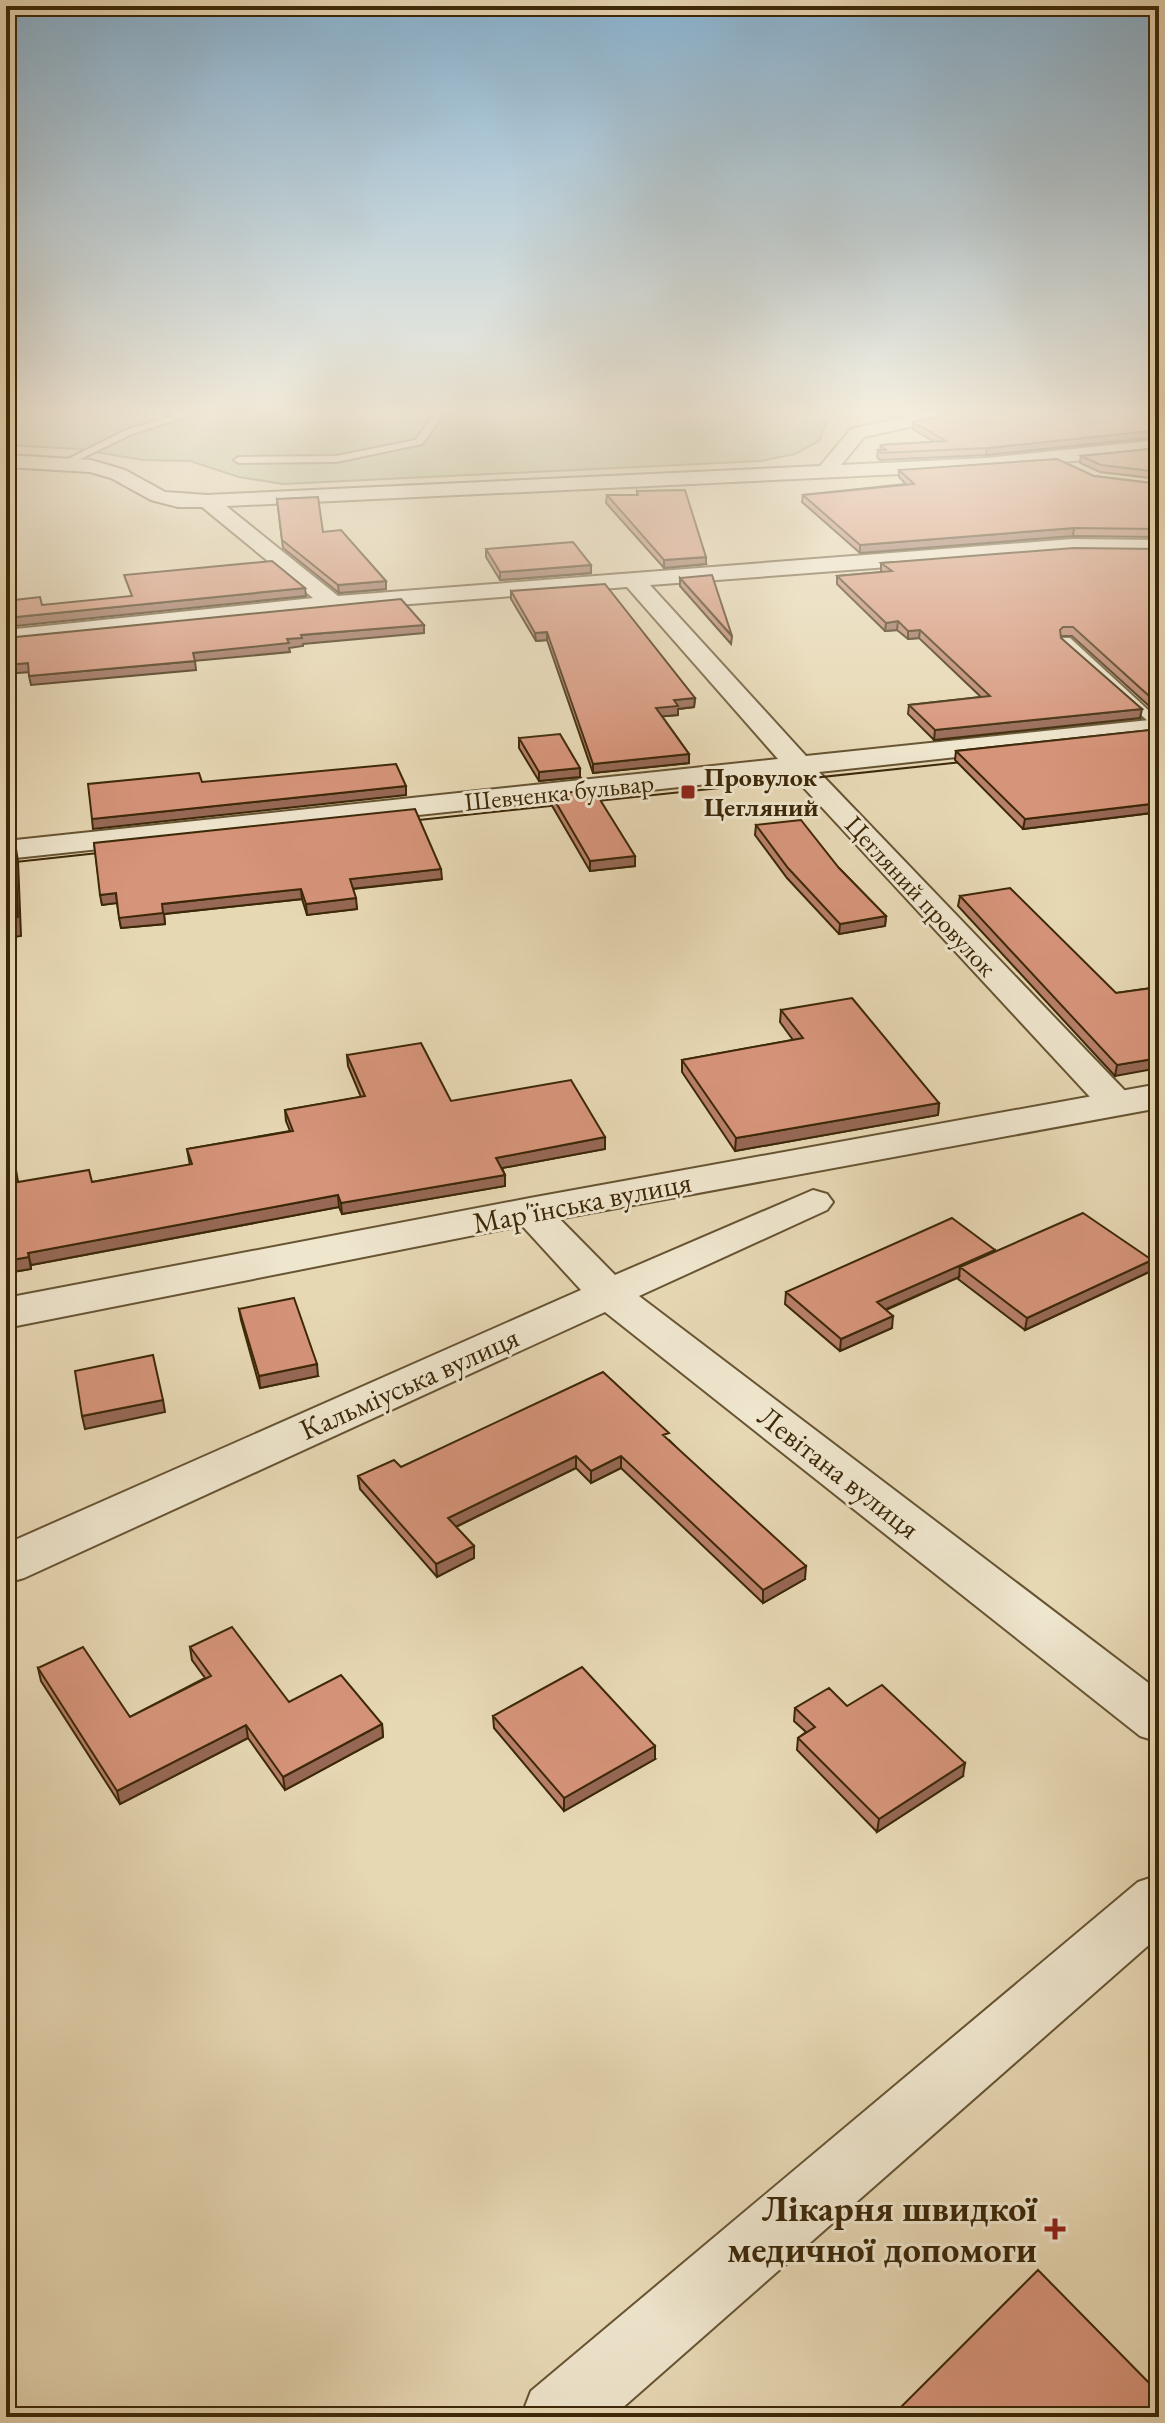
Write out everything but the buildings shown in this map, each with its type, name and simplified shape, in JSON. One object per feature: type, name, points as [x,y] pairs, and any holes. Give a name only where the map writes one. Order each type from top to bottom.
[{"type":"street","points":[[237,525],[333,603]]},
{"type":"street","points":[[6,637],[333,603],[1073,546],[1159,547]]},
{"type":"street","name":"Цегляний провулок","points":[[633,580],[799,766],[1116,1103]]},
{"type":"street","name":"Шевченка бульвар","points":[[6,850],[1159,727]]},
{"type":"street","name":"Мар'їнська вулиця","points":[[6,1313],[530,1211],[1159,1096]]},
{"type":"street","name":"Кальміуська вулиця","points":[[6,1565],[813,1202]]},
{"type":"street","name":"Левітана вулиця","points":[[530,1211],[609,1294],[1159,1721]]},
{"type":"street","points":[[557,2417],[1159,1900]]},
{"type":"lane","points":[[1066,641],[1159,727]]},
{"type":"tram line","points":[[400,822],[981,760]]},
{"type":"tram line","points":[[6,863],[117,851]]},
{"type":"place","name":"Провулок Цегляний","points":[[688,792]]},
{"type":"place","name":"Лікарня швидкої медичної допомоги","points":[[1055,2229]]}]
